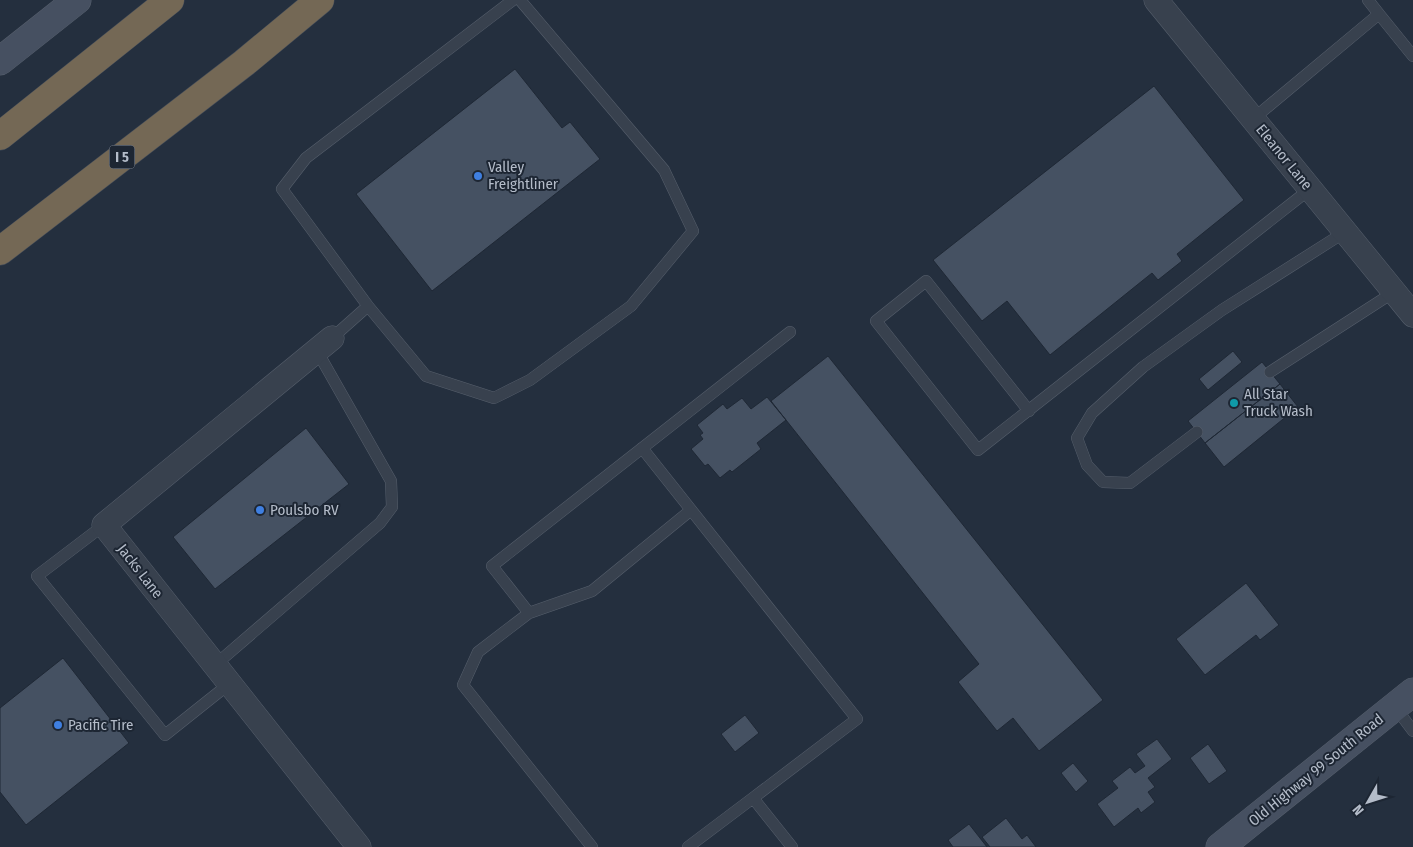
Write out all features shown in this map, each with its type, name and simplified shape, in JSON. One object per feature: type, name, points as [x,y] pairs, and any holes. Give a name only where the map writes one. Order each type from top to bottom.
[{"type":"highway","points":[[0,136],[170,0]]},
{"type":"highway","name":"I 5","points":[[0,251],[244,63],[320,0]]},
{"type":"street","points":[[0,60],[77,0]]},
{"type":"street","name":"Eleanor Lane","points":[[1156,0],[1413,315]]},
{"type":"street","points":[[104,525],[324,344]]},
{"type":"street","name":"Jacks Lane","points":[[104,525],[359,847]]},
{"type":"street","name":"Old Highway 99 South Road","points":[[1220,847],[1404,699]]},
{"type":"lane","points":[[513,0],[306,158],[282,189],[368,306],[426,376],[494,398],[530,380],[631,306],[693,231],[664,170],[520,0]]},
{"type":"lane","points":[[1368,0],[1413,56]]},
{"type":"lane","points":[[1253,119],[1379,14]]},
{"type":"lane","points":[[1028,410],[926,281],[876,321],[978,450],[1310,189]]},
{"type":"lane","points":[[1196,432],[1130,483],[1103,482],[1087,465],[1077,438],[1092,413],[1143,366],[1222,310],[1345,232]]},
{"type":"lane","points":[[1270,372],[1394,292]]},
{"type":"lane","points":[[215,665],[380,523],[392,507],[391,482],[324,344],[368,306]]},
{"type":"lane","points":[[529,613],[492,566],[790,332]]},
{"type":"lane","points":[[642,448],[857,719],[688,847]]},
{"type":"lane","points":[[592,847],[463,685],[478,652],[529,613],[592,591],[691,510]]},
{"type":"lane","points":[[104,525],[37,576],[165,735],[229,684]]},
{"type":"lane","points":[[1404,699],[1413,731]]},
{"type":"lane","points":[[753,798],[792,847]]},
{"type":"building","name":"Valley Freightliner","points":[[515,69],[562,128],[570,122],[600,159],[432,291],[356,194]]},
{"type":"building","points":[[1154,86],[1244,200],[1177,254],[1182,261],[1158,280],[1152,273],[1050,355],[1007,301],[982,321],[933,260]]},
{"type":"building","points":[[1233,351],[1242,362],[1208,390],[1199,379]]},
{"type":"building","points":[[828,356],[1103,700],[1039,751],[1013,718],[997,731],[958,682],[979,664],[771,401]]},
{"type":"building","name":"All Star Truck Wash","points":[[1262,362],[1280,384],[1205,443],[1188,421]]},
{"type":"building","points":[[1280,384],[1298,407],[1224,467],[1205,443]]},
{"type":"building","points":[[767,397],[786,420],[757,443],[761,449],[732,472],[730,470],[720,478],[708,464],[705,466],[691,449],[703,439],[700,435],[703,433],[697,425],[723,404],[727,409],[742,398],[751,409]]},
{"type":"building","name":"Poulsbo RV","points":[[306,428],[349,484],[215,589],[173,537]]},
{"type":"building","points":[[1246,583],[1279,625],[1260,640],[1256,635],[1205,675],[1176,639]]},
{"type":"building","name":"Pacific Tire","points":[[63,658],[129,743],[26,825],[0,792],[0,708]]},
{"type":"building","points":[[745,715],[759,733],[735,752],[721,734]]},
{"type":"building","points":[[1157,739],[1172,759],[1148,778],[1155,787],[1148,792],[1155,802],[1141,813],[1138,808],[1114,827],[1097,804],[1118,788],[1112,781],[1130,767],[1135,773],[1145,766],[1136,754]]},
{"type":"building","points":[[1208,744],[1227,771],[1209,784],[1190,758]]},
{"type":"building","points":[[1073,763],[1088,781],[1076,792],[1061,773]]},
{"type":"building","points":[[1006,818],[1022,839],[1027,835],[1036,847],[990,847],[982,837]]},
{"type":"building","points":[[969,824],[987,847],[953,847],[948,840]]},
{"type":"place","name":"Valley Freightliner","points":[[478,176]]},
{"type":"place","name":"All Star Truck Wash","points":[[1234,403]]},
{"type":"place","name":"Poulsbo RV","points":[[260,510]]},
{"type":"place","name":"Pacific Tire","points":[[58,725]]}]
